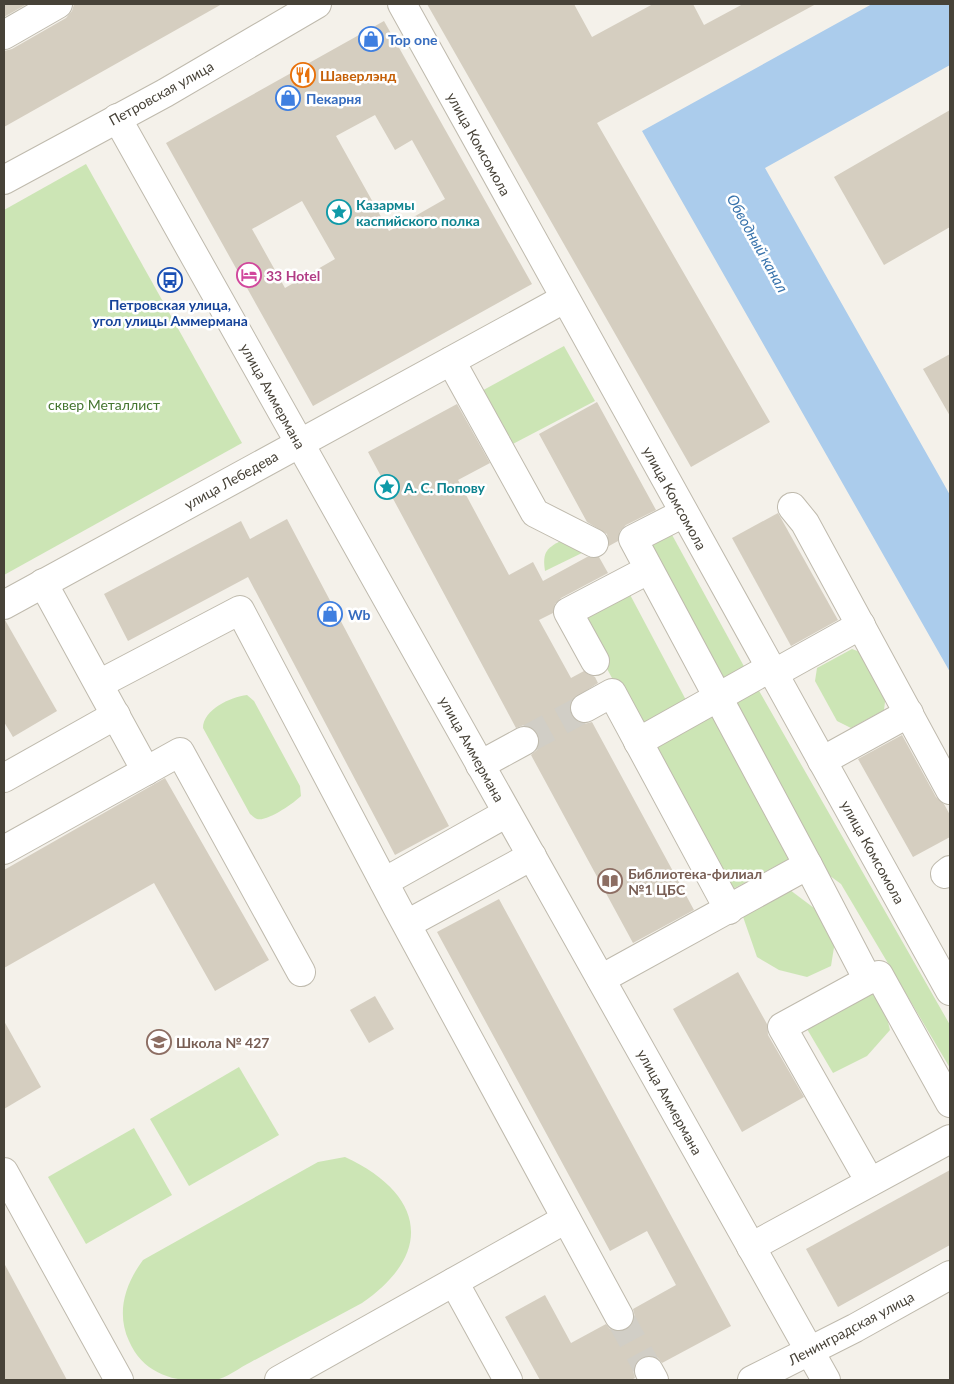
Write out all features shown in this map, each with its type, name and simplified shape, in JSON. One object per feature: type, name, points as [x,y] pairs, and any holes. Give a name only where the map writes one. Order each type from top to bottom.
[{"type":"street","points":[[4,35],[58,4]]},
{"type":"street","name":"Петровская улица","points":[[4,180],[318,4]]},
{"type":"street","name":"улица Комсомола","points":[[402,4],[822,761],[941,954],[950,991]]},
{"type":"street","name":"улица Аммермана","points":[[117,118],[826,1380]]},
{"type":"street","name":"улица Лебедева","points":[[4,605],[564,299]]},
{"type":"street","points":[[451,361],[535,512],[594,543]]},
{"type":"street","points":[[792,507],[805,523],[950,790]]},
{"type":"street","points":[[684,513],[633,539],[868,980]]},
{"type":"street","points":[[594,661],[568,612],[648,570]]},
{"type":"street","points":[[43,583],[146,771]]},
{"type":"street","points":[[99,684],[240,610],[384,882],[619,1316]]},
{"type":"street","points":[[638,742],[718,697],[861,625]]},
{"type":"street","points":[[585,708],[612,693],[729,910]]},
{"type":"street","points":[[822,761],[909,713]]},
{"type":"street","points":[[4,778],[116,716]]},
{"type":"street","points":[[480,764],[524,741]]},
{"type":"street","points":[[4,850],[180,752],[301,972]]},
{"type":"street","points":[[384,882],[508,813]]},
{"type":"street","points":[[407,924],[532,856]]},
{"type":"street","points":[[601,978],[729,910],[808,865]]},
{"type":"street","points":[[870,1182],[782,1027],[879,975],[950,1102]]},
{"type":"street","points":[[751,1247],[950,1139]]},
{"type":"street","points":[[4,1172],[13,1210],[119,1380]]},
{"type":"street","points":[[285,1379],[566,1219]]},
{"type":"street","name":"Ленинградская улица","points":[[752,1380],[855,1328],[950,1275]]},
{"type":"street","points":[[454,1282],[508,1380]]},
{"type":"green space","name":"сквер Металлист","points":[[86,164],[242,443],[4,575],[4,210]]},
{"type":"green space","points":[[564,346],[595,401],[507,447],[478,393]]},
{"type":"green space","points":[[671,533],[746,670],[720,684],[645,548]]},
{"type":"green space","points":[[564,539],[586,551],[545,571],[545,554],[553,545]]},
{"type":"green space","points":[[627,589],[687,702],[639,728],[578,615]]},
{"type":"green space","points":[[852,649],[863,653],[886,694],[884,710],[851,728],[837,721],[815,681],[817,668]]},
{"type":"green space","points":[[758,689],[950,1025],[950,1068],[841,884],[818,867],[731,705]]},
{"type":"green space","points":[[247,695],[254,701],[300,786],[301,796],[298,799],[280,811],[261,819],[256,819],[250,814],[203,728],[204,721],[212,710],[233,698]]},
{"type":"green space","points":[[717,712],[793,857],[727,892],[650,747]]},
{"type":"green space","points":[[790,890],[814,908],[835,941],[831,966],[807,977],[779,970],[757,957],[741,911]]},
{"type":"green space","points":[[869,987],[883,1002],[890,1030],[867,1056],[833,1073],[807,1029]]},
{"type":"green space","points":[[239,1067],[279,1135],[189,1186],[150,1119]]},
{"type":"green space","points":[[134,1128],[172,1195],[86,1244],[48,1177]]},
{"type":"green space","points":[[345,1157],[371,1172],[391,1188],[404,1206],[410,1224],[410,1244],[402,1264],[386,1284],[362,1303],[219,1379],[188,1381],[176,1379],[153,1370],[144,1362],[129,1341],[123,1320],[124,1299],[127,1289],[143,1260],[318,1162]]},
{"type":"water","name":"Обводный канал","points":[[872,4],[950,4],[950,65],[765,168],[950,495],[950,672],[642,131]]},
{"type":"building","points":[[4,4],[27,4],[4,17]]},
{"type":"building","points":[[74,4],[222,4],[4,127],[4,51],[12,49],[66,18],[72,11]]},
{"type":"building","points":[[427,4],[574,4],[592,37],[653,4],[693,4],[704,25],[743,4],[816,4],[597,123],[770,422],[691,467]]},
{"type":"building","points":[[384,21],[532,284],[313,406],[166,143]],"holes":[[[375,115],[395,150],[412,140],[445,199],[389,231],[336,136]],[[302,201],[335,259],[285,288],[252,229]]]},
{"type":"building","points":[[950,110],[950,227],[884,265],[834,177]]},
{"type":"building","points":[[950,354],[950,416],[923,369]]},
{"type":"building","points":[[597,402],[656,510],[626,525],[620,531],[618,541],[609,546],[607,534],[587,522],[539,434]]},
{"type":"building","points":[[457,404],[490,463],[458,480],[509,575],[533,562],[543,581],[587,557],[599,557],[608,573],[561,598],[555,604],[553,613],[539,620],[571,678],[584,671],[595,677],[598,683],[572,700],[569,707],[571,715],[577,722],[584,724],[592,722],[694,910],[633,943],[531,755],[538,749],[540,742],[538,734],[532,727],[524,725],[516,728],[368,452]]},
{"type":"building","points":[[778,513],[838,620],[791,646],[732,538]]},
{"type":"building","points":[[287,519],[449,826],[395,855],[248,577],[128,641],[104,594],[241,521],[250,539]]},
{"type":"building","points":[[5,620],[57,711],[13,737],[4,722]]},
{"type":"building","points":[[902,735],[936,797],[944,804],[950,815],[950,837],[913,857],[858,759]]},
{"type":"building","points":[[165,778],[269,960],[215,991],[154,883],[4,968],[4,870]]},
{"type":"building","points":[[499,899],[731,1326],[662,1363],[657,1357],[650,1355],[642,1357],[635,1363],[633,1370],[635,1378],[631,1380],[540,1380],[505,1317],[545,1295],[571,1343],[606,1324],[610,1329],[618,1332],[627,1329],[632,1325],[635,1317],[633,1309],[676,1285],[647,1231],[610,1251],[437,932]]},
{"type":"building","points":[[738,972],[767,1024],[768,1035],[804,1097],[742,1132],[673,1009]]},
{"type":"building","points":[[375,996],[394,1029],[369,1043],[350,1010]]},
{"type":"building","points":[[4,1021],[41,1087],[4,1109]]},
{"type":"building","points":[[950,1170],[950,1245],[838,1307],[806,1249]]},
{"type":"building","points":[[4,1263],[67,1380],[4,1380]]},
{"type":"tunnel","points":[[524,741],[585,708]]},
{"type":"tunnel","points":[[619,1316],[649,1371]]},
{"type":"place","name":"Top one","points":[[371,39]]},
{"type":"place","name":"Шаверлэнд","points":[[303,75]]},
{"type":"place","name":"Пекарня","points":[[288,98]]},
{"type":"place","name":"Казармы каспийского полка","points":[[339,212]]},
{"type":"place","name":"33 Hotel","points":[[249,275]]},
{"type":"place","name":"Петровская улица, угол улицы Аммермана","points":[[170,280]]},
{"type":"place","name":"А. С. Попову","points":[[387,487]]},
{"type":"place","name":"Wb","points":[[330,614]]},
{"type":"place","name":"Библиотека-филиал №1 ЦБС","points":[[610,881]]},
{"type":"place","name":"Школа № 427","points":[[159,1042]]}]
